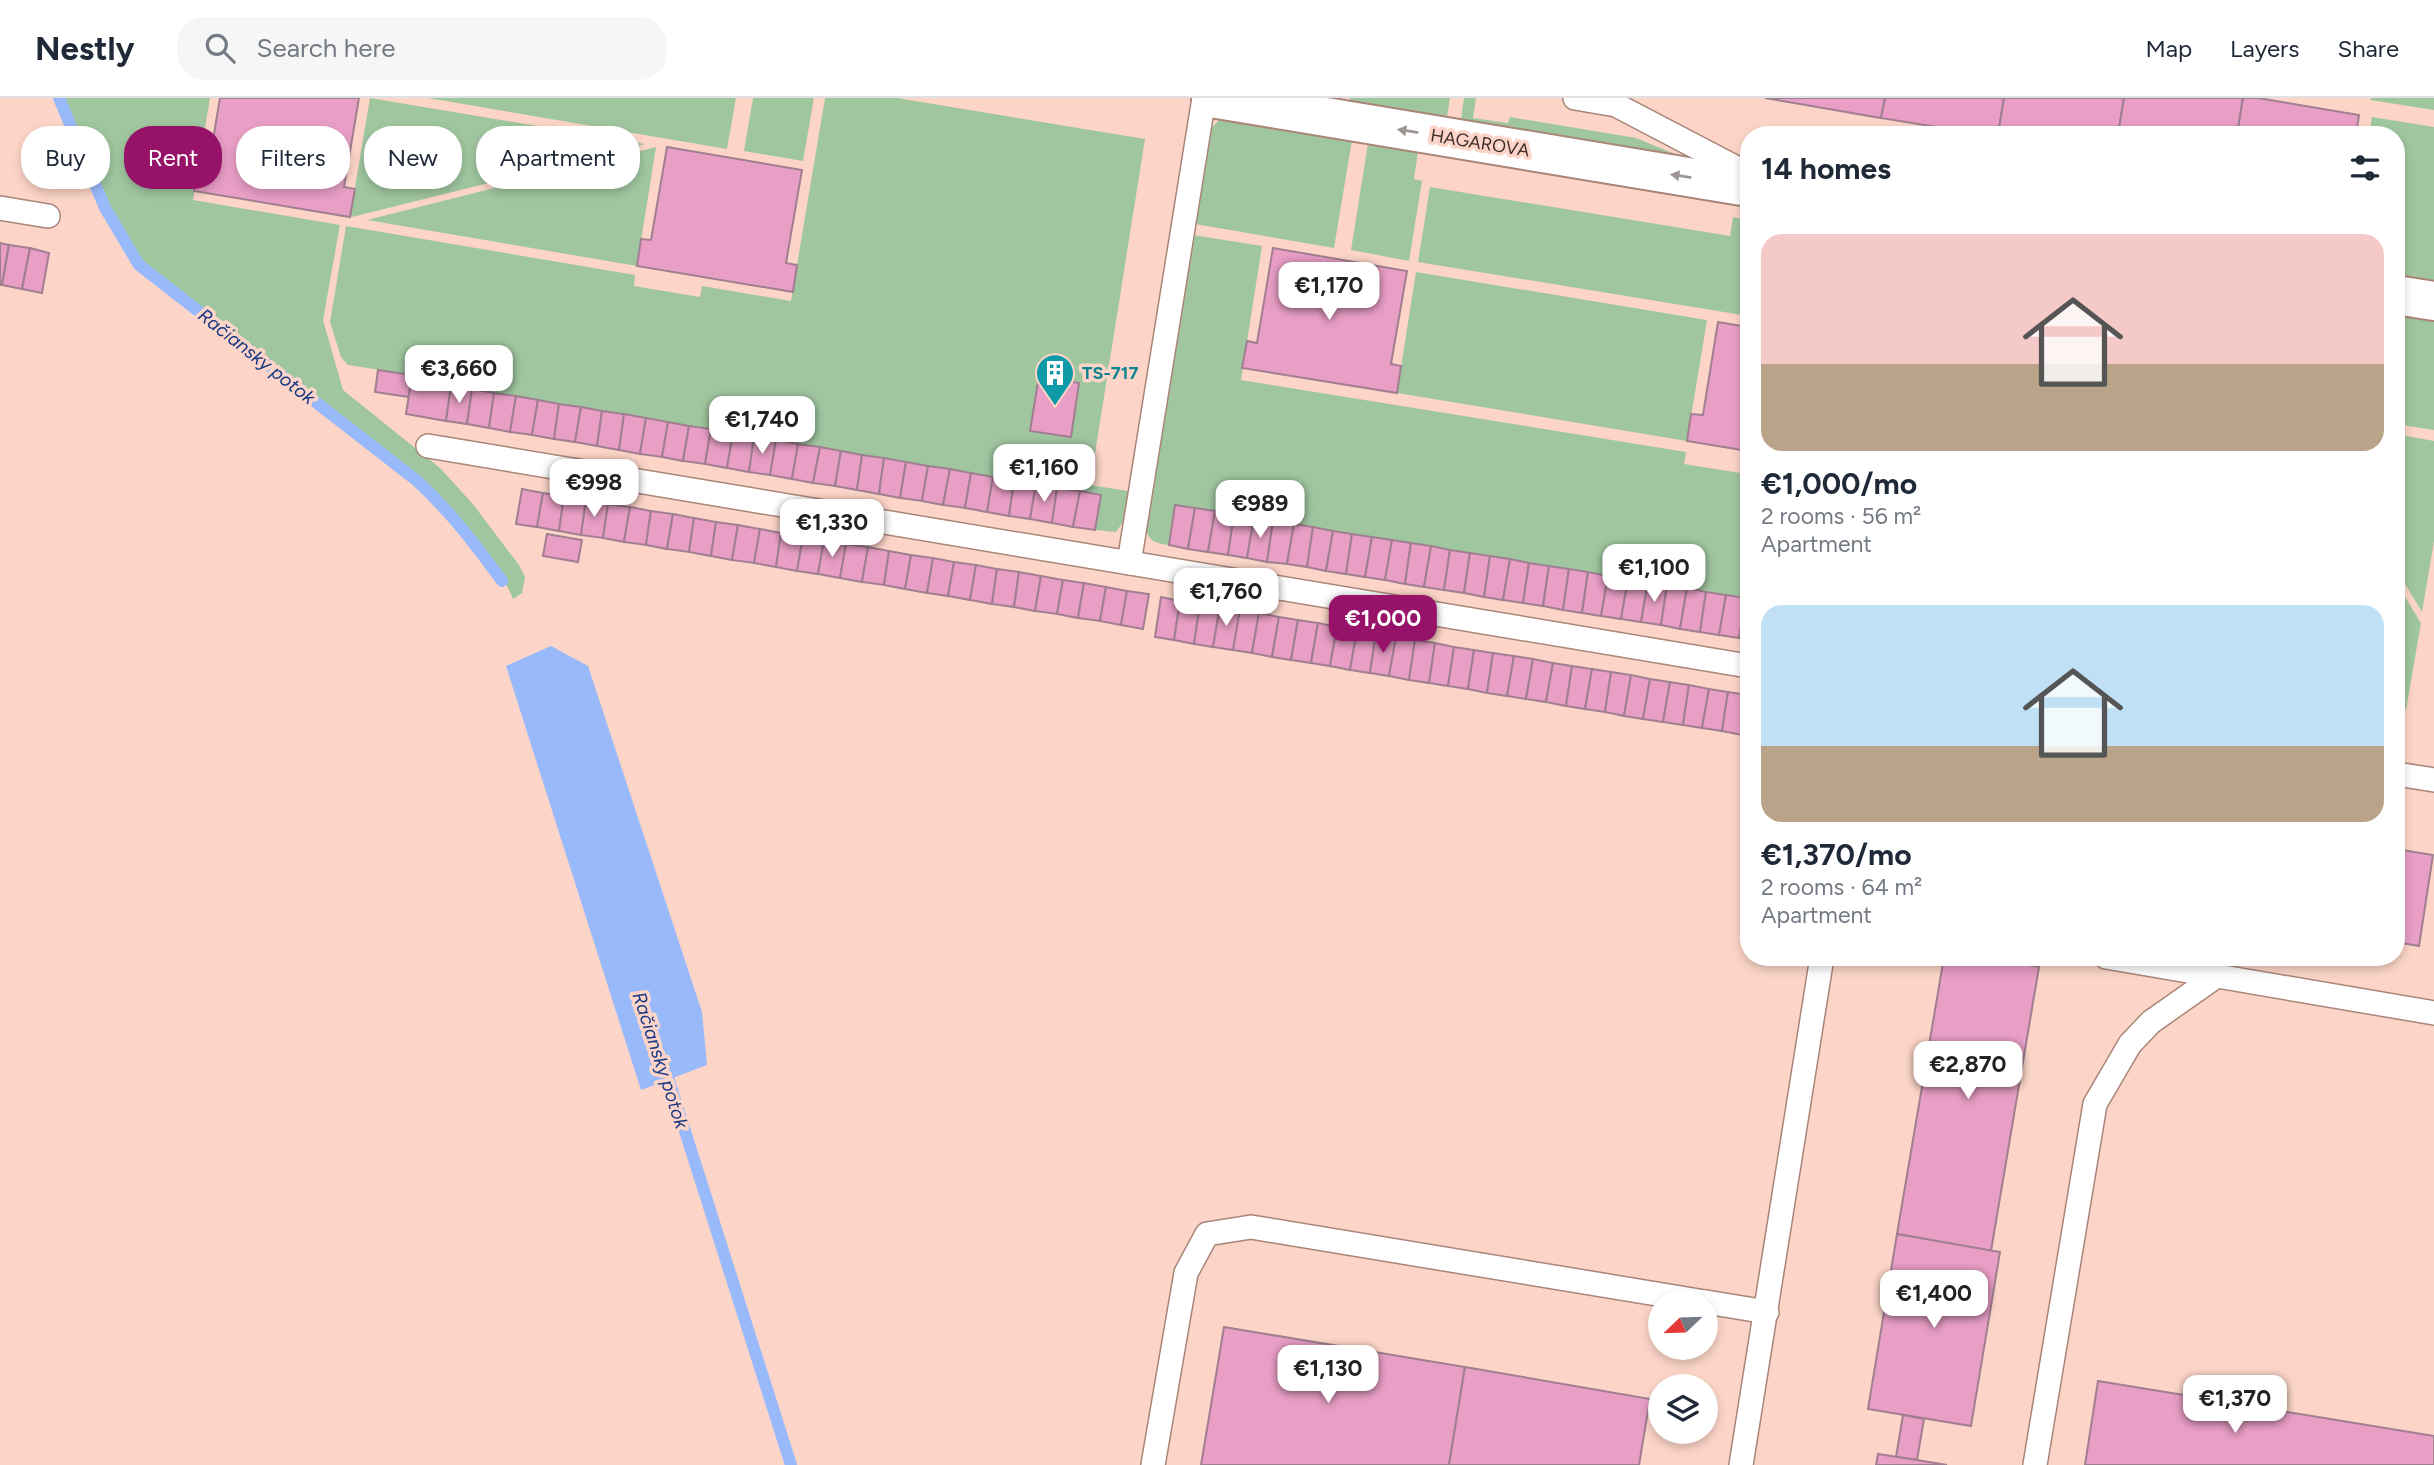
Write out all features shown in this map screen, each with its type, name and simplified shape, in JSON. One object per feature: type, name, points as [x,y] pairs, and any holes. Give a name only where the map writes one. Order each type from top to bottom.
[{"type":"street","name":"HAGAROVA","points":[[1211,98],[1740,186]]},
{"type":"street","points":[[2405,297],[2434,302]]},
{"type":"lane","points":[[1129,563],[1203,98]]},
{"type":"lane","points":[[1575,98],[1616,105],[1740,170]]},
{"type":"lane","points":[[0,208],[48,216]]},
{"type":"lane","points":[[428,446],[1740,665]]},
{"type":"lane","points":[[2405,775],[2434,780]]},
{"type":"lane","points":[[1741,1465],[1821,966]]},
{"type":"lane","points":[[2155,966],[2434,1013]]},
{"type":"lane","points":[[2035,1465],[2095,1104],[2130,1044],[2151,1022],[2215,977]]},
{"type":"lane","points":[[1153,1465],[1186,1273],[1207,1234],[1251,1227],[1648,1293]]},
{"type":"lane","points":[[1718,1304],[1767,1312]]},
{"type":"green space","points":[[62,98],[210,98],[205,126],[124,126],[124,189],[195,189],[193,200],[340,225],[323,320],[343,390],[440,468],[472,503],[519,565],[525,577],[522,593],[513,599],[485,549],[420,478],[142,263],[107,206],[100,189],[110,189],[110,126],[74,126]]},
{"type":"green space","points":[[370,98],[537,126],[476,126],[476,186],[350,217],[364,134],[364,189],[462,189],[462,126],[365,126]]},
{"type":"green space","points":[[428,98],[736,98],[727,149],[640,134],[640,126],[592,126]]},
{"type":"green space","points":[[753,98],[814,98],[803,161],[744,151]]},
{"type":"green space","points":[[825,98],[897,98],[1145,139],[1090,485],[1128,491],[1123,522],[1116,532],[1095,530],[1100,495],[472,389],[451,385],[451,381],[348,365],[341,357],[330,322],[346,226],[635,275],[634,286],[700,297],[702,286],[791,301]],"holes":[[[1039,377],[1079,383],[1071,437],[1031,431]]]},
{"type":"green space","points":[[1350,98],[1450,98],[1446,123],[1349,107]]},
{"type":"green space","points":[[1464,98],[1476,98],[1473,118],[1508,123],[1510,117],[1636,138],[1685,158],[1460,126]]},
{"type":"green space","points":[[2434,98],[2434,110],[2370,100]]},
{"type":"green space","points":[[1227,113],[1353,134],[1334,248],[1195,224],[1211,128]]},
{"type":"green space","points":[[2372,117],[2434,127],[2434,290],[2405,285],[2405,126],[2370,126]]},
{"type":"green space","points":[[1369,137],[1418,152],[1414,179],[1422,181],[1409,261],[1351,250]]},
{"type":"green space","points":[[656,147],[637,266],[367,220],[490,189],[640,189],[640,151]]},
{"type":"green space","points":[[1430,187],[1730,236],[1733,217],[1740,218],[1740,315],[1418,262]]},
{"type":"green space","points":[[1193,235],[1262,246],[1241,380],[1686,452],[1684,464],[1740,473],[1740,597],[1176,505],[1169,545],[1154,541],[1146,529]]},
{"type":"green space","points":[[1416,272],[1707,320],[1687,441],[1397,393]]},
{"type":"green space","points":[[2405,308],[2434,313],[2434,430],[2405,425]]},
{"type":"green space","points":[[2405,436],[2434,441],[2434,541],[2422,612],[2405,584]]},
{"type":"green space","points":[[2405,597],[2421,623],[2405,710]]},
{"type":"water","points":[[551,646],[588,666],[702,1012],[707,1065],[641,1090],[506,666]]},
{"type":"building","points":[[220,98],[359,98],[350,151],[350,126],[236,126],[236,189],[355,189],[350,217],[194,191],[222,189],[222,126],[215,126]]},
{"type":"building","points":[[1765,98],[1885,98],[1881,118]]},
{"type":"building","points":[[1885,98],[2004,98],[1999,126],[1930,126],[1881,118]]},
{"type":"building","points":[[2004,98],[2124,98],[2119,126],[1999,126]]},
{"type":"building","points":[[2124,98],[2243,98],[2238,126],[2119,126]]},
{"type":"building","points":[[2243,98],[2258,98],[2359,115],[2357,126],[2238,126]]},
{"type":"building","points":[[667,147],[802,170],[786,263],[797,265],[793,292],[637,266],[641,239],[651,240]]},
{"type":"building","points":[[0,243],[9,245],[2,285],[0,285]]},
{"type":"building","points":[[9,245],[30,248],[22,289],[2,285]]},
{"type":"building","points":[[30,248],[49,253],[42,293],[22,289]]},
{"type":"building","points":[[1273,248],[1407,271],[1391,364],[1401,366],[1397,393],[1242,368],[1247,341],[1257,343]]},
{"type":"building","points":[[1718,322],[1740,326],[1740,450],[1687,441],[1691,414],[1703,415]]},
{"type":"building","points":[[378,370],[412,375],[409,397],[375,392]]},
{"type":"building","points":[[412,375],[452,381],[446,421],[406,414]]},
{"type":"building","name":"TS-717","points":[[1039,376],[1079,383],[1071,437],[1030,431]]},
{"type":"building","points":[[451,385],[472,389],[467,424],[446,421]]},
{"type":"building","points":[[472,389],[494,393],[489,428],[467,424]]},
{"type":"building","points":[[494,393],[516,396],[510,432],[489,428]]},
{"type":"building","points":[[516,396],[538,400],[532,435],[510,432]]},
{"type":"building","points":[[538,400],[559,404],[554,439],[532,435]]},
{"type":"building","points":[[559,404],[581,407],[575,442],[554,439]]},
{"type":"building","points":[[581,407],[602,411],[597,446],[575,442]]},
{"type":"building","points":[[602,411],[624,414],[619,450],[597,446]]},
{"type":"building","points":[[624,414],[646,418],[640,454],[619,450]]},
{"type":"building","points":[[646,418],[668,422],[662,457],[640,454]]},
{"type":"building","points":[[668,422],[689,426],[683,461],[662,457]]},
{"type":"building","points":[[689,426],[711,429],[705,464],[683,461]]},
{"type":"building","points":[[711,429],[733,433],[727,468],[705,464]]},
{"type":"building","points":[[733,433],[754,437],[749,472],[727,468]]},
{"type":"building","points":[[754,437],[776,440],[770,475],[749,472]]},
{"type":"building","points":[[776,440],[798,444],[792,479],[770,475]]},
{"type":"building","points":[[798,444],[820,447],[813,483],[792,479]]},
{"type":"building","points":[[820,447],[841,451],[835,486],[813,483]]},
{"type":"building","points":[[841,451],[862,455],[857,490],[835,486]]},
{"type":"building","points":[[862,455],[884,458],[879,494],[857,490]]},
{"type":"building","points":[[884,458],[906,462],[900,498],[879,494]]},
{"type":"building","points":[[906,462],[928,466],[922,501],[900,498]]},
{"type":"building","points":[[928,466],[950,469],[943,505],[922,501]]},
{"type":"building","points":[[950,469],[971,473],[965,508],[943,505]]},
{"type":"building","points":[[971,473],[993,477],[987,512],[965,508]]},
{"type":"building","points":[[993,477],[1014,481],[1009,516],[987,512]]},
{"type":"building","points":[[1014,481],[1036,484],[1030,519],[1009,516]]},
{"type":"building","points":[[1036,484],[1057,488],[1052,523],[1030,519]]},
{"type":"building","points":[[1057,488],[1080,491],[1073,527],[1052,523]]},
{"type":"building","points":[[522,489],[543,493],[537,527],[516,524]]},
{"type":"building","points":[[1080,491],[1101,495],[1095,530],[1073,527]]},
{"type":"building","points":[[543,493],[564,496],[559,531],[537,527]]},
{"type":"building","points":[[564,496],[586,500],[581,535],[559,531]]},
{"type":"building","points":[[586,500],[608,504],[603,538],[581,535]]},
{"type":"building","points":[[608,504],[630,507],[624,542],[603,538]]},
{"type":"building","points":[[1175,505],[1195,508],[1188,549],[1169,545]]},
{"type":"building","points":[[630,507],[651,511],[646,545],[624,542]]},
{"type":"building","points":[[1195,508],[1215,511],[1208,552],[1188,549]]},
{"type":"building","points":[[651,511],[673,514],[667,549],[646,545]]},
{"type":"building","points":[[1215,511],[1234,514],[1228,555],[1208,552]]},
{"type":"building","points":[[673,514],[694,518],[689,552],[667,549]]},
{"type":"building","points":[[1234,514],[1254,518],[1247,558],[1228,555]]},
{"type":"building","points":[[694,518],[716,522],[711,556],[689,552]]},
{"type":"building","points":[[1254,518],[1273,521],[1267,562],[1247,558]]},
{"type":"building","points":[[1273,521],[1294,524],[1287,564],[1267,562]]},
{"type":"building","points":[[716,522],[738,525],[732,560],[711,556]]},
{"type":"building","points":[[1294,524],[1313,527],[1307,567],[1287,564]]},
{"type":"building","points":[[738,525],[760,529],[754,563],[732,560]]},
{"type":"building","points":[[1313,527],[1333,531],[1326,571],[1307,567]]},
{"type":"building","points":[[760,529],[781,533],[776,567],[754,563]]},
{"type":"building","points":[[1333,531],[1352,534],[1346,574],[1326,571]]},
{"type":"building","points":[[781,533],[803,536],[797,571],[776,567]]},
{"type":"building","points":[[547,534],[582,540],[578,562],[543,556]]},
{"type":"building","points":[[1352,534],[1372,537],[1365,577],[1346,574]]},
{"type":"building","points":[[803,536],[824,540],[818,574],[797,571]]},
{"type":"building","points":[[1372,537],[1392,540],[1385,580],[1365,577]]},
{"type":"building","points":[[824,540],[846,544],[840,578],[818,574]]},
{"type":"building","points":[[1392,540],[1411,543],[1405,584],[1385,580]]},
{"type":"building","points":[[1411,543],[1431,546],[1424,587],[1405,584]]},
{"type":"building","points":[[846,544],[868,547],[862,582],[840,578]]},
{"type":"building","points":[[1431,546],[1450,550],[1444,590],[1424,587]]},
{"type":"building","points":[[868,547],[889,551],[884,585],[862,582]]},
{"type":"building","points":[[1450,550],[1470,553],[1464,593],[1444,590]]},
{"type":"building","points":[[889,551],[911,555],[905,589],[884,585]]},
{"type":"building","points":[[1470,553],[1490,556],[1484,597],[1464,593]]},
{"type":"building","points":[[911,555],[933,558],[927,593],[905,589]]},
{"type":"building","points":[[1490,556],[1510,559],[1503,600],[1484,597]]},
{"type":"building","points":[[933,558],[954,562],[948,596],[927,593]]},
{"type":"building","points":[[1510,559],[1529,563],[1523,603],[1503,600]]},
{"type":"building","points":[[954,562],[976,565],[970,600],[948,596]]},
{"type":"building","points":[[1529,563],[1549,566],[1543,606],[1523,603]]},
{"type":"building","points":[[976,565],[997,569],[992,604],[970,600]]},
{"type":"building","points":[[1549,566],[1569,569],[1563,610],[1543,606]]},
{"type":"building","points":[[997,569],[1019,572],[1014,607],[992,604]]},
{"type":"building","points":[[1569,569],[1588,572],[1582,613],[1563,610]]},
{"type":"building","points":[[1019,572],[1041,576],[1035,611],[1014,607]]},
{"type":"building","points":[[1588,572],[1608,576],[1601,616],[1582,613]]},
{"type":"building","points":[[1041,576],[1063,580],[1057,614],[1035,611]]},
{"type":"building","points":[[1608,576],[1628,579],[1621,619],[1601,616]]},
{"type":"building","points":[[1628,579],[1648,582],[1641,622],[1621,619]]},
{"type":"building","points":[[1063,580],[1084,583],[1078,618],[1057,614]]},
{"type":"building","points":[[1648,582],[1667,585],[1661,625],[1641,622]]},
{"type":"building","points":[[1084,583],[1106,587],[1100,621],[1078,618]]},
{"type":"building","points":[[1667,585],[1687,588],[1680,629],[1661,625]]},
{"type":"building","points":[[1106,587],[1127,591],[1121,625],[1100,621]]},
{"type":"building","points":[[1687,588],[1706,592],[1700,632],[1680,629]]},
{"type":"building","points":[[1127,591],[1149,594],[1143,629],[1121,625]]},
{"type":"building","points":[[1706,592],[1726,595],[1719,635],[1700,632]]},
{"type":"building","points":[[1726,595],[1740,597],[1739,638],[1719,635]]},
{"type":"building","points":[[1161,597],[1180,601],[1174,640],[1155,637]]},
{"type":"building","points":[[1180,601],[1200,604],[1194,644],[1174,640]]},
{"type":"building","points":[[1200,604],[1220,607],[1213,647],[1194,644]]},
{"type":"building","points":[[1220,607],[1240,610],[1233,650],[1213,647]]},
{"type":"building","points":[[1240,610],[1259,613],[1252,653],[1233,650]]},
{"type":"building","points":[[1259,613],[1279,617],[1272,657],[1252,653]]},
{"type":"building","points":[[1279,617],[1298,620],[1291,660],[1272,657]]},
{"type":"building","points":[[1298,620],[1318,623],[1311,663],[1291,660]]},
{"type":"building","points":[[1318,623],[1337,627],[1330,666],[1311,663]]},
{"type":"building","points":[[1337,627],[1357,630],[1350,670],[1330,666]]},
{"type":"building","points":[[1357,630],[1376,633],[1370,673],[1350,670]]},
{"type":"building","points":[[1376,633],[1396,637],[1389,676],[1370,673]]},
{"type":"building","points":[[1396,637],[1415,640],[1409,680],[1389,676]]},
{"type":"building","points":[[1415,640],[1435,643],[1429,683],[1409,680]]},
{"type":"building","points":[[1435,643],[1454,647],[1448,686],[1429,683]]},
{"type":"building","points":[[1454,647],[1474,650],[1468,689],[1448,686]]},
{"type":"building","points":[[1474,650],[1493,653],[1487,693],[1468,689]]},
{"type":"building","points":[[1493,653],[1514,656],[1507,696],[1487,693]]},
{"type":"building","points":[[1514,656],[1533,659],[1526,699],[1507,696]]},
{"type":"building","points":[[1533,659],[1553,663],[1546,702],[1526,699]]},
{"type":"building","points":[[1553,663],[1572,666],[1566,706],[1546,702]]},
{"type":"building","points":[[1572,666],[1592,669],[1585,709],[1566,706]]},
{"type":"building","points":[[1592,669],[1611,672],[1605,712],[1585,709]]},
{"type":"building","points":[[1611,672],[1631,675],[1624,716],[1605,712]]},
{"type":"building","points":[[1631,675],[1650,679],[1643,719],[1624,716]]},
{"type":"building","points":[[1650,679],[1670,682],[1663,722],[1643,719]]},
{"type":"building","points":[[1670,682],[1689,685],[1683,725],[1663,722]]},
{"type":"building","points":[[1689,685],[1709,689],[1702,728],[1683,725]]},
{"type":"building","points":[[1709,689],[1728,692],[1722,731],[1702,728]]},
{"type":"building","points":[[1728,692],[1740,694],[1740,735],[1722,731]]},
{"type":"building","points":[[2405,850],[2433,855],[2419,946],[2405,944]]},
{"type":"building","points":[[1942,966],[2039,967],[1991,1251],[1897,1234]]},
{"type":"building","points":[[1897,1234],[2000,1252],[1971,1426],[1868,1409]]},
{"type":"building","points":[[1224,1327],[1465,1367],[1449,1465],[1201,1465]]},
{"type":"building","points":[[1465,1367],[1648,1399],[1639,1465],[1449,1465]]},
{"type":"building","points":[[2098,1381],[2434,1436],[2434,1465],[2085,1465]]},
{"type":"building","points":[[1903,1415],[1924,1419],[1917,1460],[1896,1457]]},
{"type":"building","points":[[1878,1454],[1917,1460],[1947,1465],[1876,1465]]},
{"type":"waterway","name":"Račiansky potok","points":[[59,98],[105,208],[139,265],[416,480],[462,528],[502,581]]},
{"type":"waterway","name":"Račiansky potok","points":[[664,1065],[791,1465]]},
{"type":"place","name":"TS-717","points":[[1055,407]]}]
